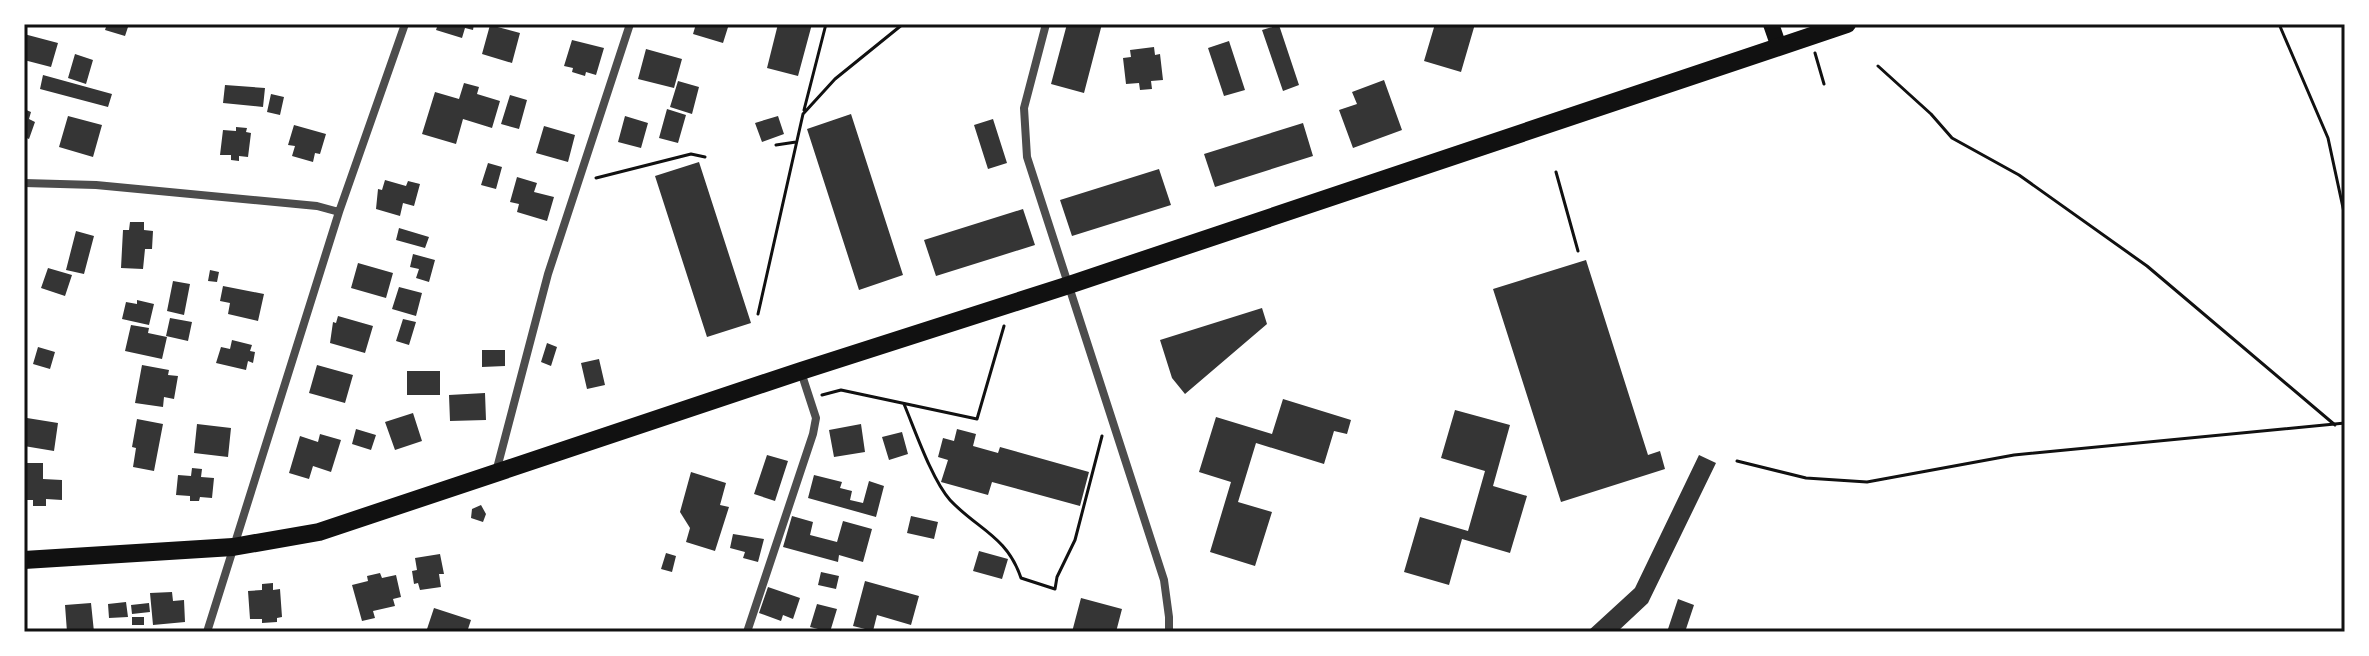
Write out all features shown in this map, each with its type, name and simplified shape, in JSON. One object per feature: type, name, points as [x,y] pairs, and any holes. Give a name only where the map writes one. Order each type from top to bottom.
[{"type":"main road","points":[[1771,24],[1779,47]]},
{"type":"main road","points":[[24,560],[233,547],[270,543],[319,532],[801,371],[1022,301],[1847,24]]},
{"type":"street","points":[[207,632],[339,212],[405,24]]},
{"type":"street","points":[[496,474],[548,274],[630,24]]},
{"type":"street","points":[[1046,24],[1024,108],[1027,157],[1164,580],[1169,632]]},
{"type":"street","points":[[24,183],[96,185],[317,206],[339,212]]},
{"type":"street","points":[[747,632],[813,434],[816,418],[801,371]]},
{"type":"path","points":[[758,314],[826,24]]},
{"type":"path","points":[[803,114],[835,79],[903,24]]},
{"type":"path","points":[[2279,24],[2328,138],[2345,217]]},
{"type":"path","points":[[1878,66],[1931,114],[1952,138],[2019,175],[2147,266],[2336,425]]},
{"type":"path","points":[[776,145],[796,142]]},
{"type":"path","points":[[580,174],[596,178],[691,154],[705,157]]},
{"type":"path","points":[[1556,172],[1578,251]]},
{"type":"path","points":[[809,398],[841,390],[977,419],[1005,320],[1020,315],[1022,301]]},
{"type":"path","points":[[904,404],[949,500],[995,536],[1016,564],[1021,578],[1055,589],[1057,577],[1075,540],[1102,436]]},
{"type":"path","points":[[1737,461],[1806,478],[1867,482],[2014,455],[2345,423]]},
{"type":"building","points":[[107,24],[129,24],[125,36],[105,30]]},
{"type":"building","points":[[438,24],[474,24],[473,30],[465,28],[462,38],[436,30]]},
{"type":"building","points":[[696,24],[729,24],[723,43],[693,34]]},
{"type":"building","points":[[778,24],[812,24],[798,76],[767,68]]},
{"type":"building","points":[[1067,24],[1102,24],[1084,93],[1051,84]]},
{"type":"building","points":[[1435,24],[1475,24],[1461,72],[1424,61]]},
{"type":"building","points":[[490,25],[520,33],[512,63],[482,54]]},
{"type":"building","points":[[1279,25],[1299,85],[1283,91],[1262,30]]},
{"type":"building","points":[[24,34],[58,43],[51,67],[24,60]]},
{"type":"building","points":[[572,40],[604,48],[596,75],[586,72],[585,76],[564,66]]},
{"type":"building","points":[[1229,41],[1245,90],[1224,96],[1208,48]]},
{"type":"building","points":[[1154,47],[1155,55],[1160,54],[1163,80],[1151,81],[1152,89],[1140,90],[1139,83],[1126,84],[1123,58],[1131,57],[1130,50]]},
{"type":"building","points":[[646,49],[682,59],[674,88],[638,79]]},
{"type":"building","points":[[75,54],[93,60],[86,84],[68,78]]},
{"type":"building","points":[[43,75],[112,94],[108,107],[40,89]]},
{"type":"building","points":[[1384,80],[1402,130],[1353,148],[1339,110],[1357,104],[1352,92]]},
{"type":"building","points":[[678,81],[699,87],[692,114],[670,107]]},
{"type":"building","points":[[464,83],[479,87],[477,94],[500,101],[492,128],[463,119],[456,144],[422,134],[435,92],[459,99]]},
{"type":"building","points":[[225,85],[265,88],[263,107],[223,103]]},
{"type":"building","points":[[271,94],[284,97],[280,115],[267,112]]},
{"type":"building","points":[[510,95],[527,100],[519,129],[501,124]]},
{"type":"building","points":[[24,109],[31,112],[29,119],[35,122],[29,139],[24,137]]},
{"type":"building","points":[[667,109],[686,115],[678,143],[659,138]]},
{"type":"building","points":[[851,114],[903,275],[859,290],[807,129]]},
{"type":"building","points":[[68,116],[102,125],[93,157],[59,147]]},
{"type":"building","points":[[625,116],[648,123],[641,148],[618,142]]},
{"type":"building","points":[[778,116],[784,134],[762,142],[755,123]]},
{"type":"building","points":[[993,119],[1007,163],[988,169],[974,125]]},
{"type":"building","points":[[1303,123],[1313,156],[1215,187],[1204,154]]},
{"type":"building","points":[[294,125],[326,134],[320,154],[315,153],[313,162],[292,156],[295,146],[288,145]]},
{"type":"building","points":[[544,126],[575,135],[568,162],[536,153]]},
{"type":"building","points":[[236,127],[247,128],[246,132],[251,133],[248,157],[239,156],[239,161],[231,160],[231,155],[220,155],[223,130],[236,131]]},
{"type":"building","points":[[699,162],[751,323],[707,337],[655,176]]},
{"type":"building","points":[[488,163],[502,167],[496,189],[481,185]]},
{"type":"building","points":[[1159,169],[1171,205],[1072,236],[1060,200]]},
{"type":"building","points":[[517,177],[537,183],[534,192],[554,197],[547,221],[517,212],[519,204],[510,202]]},
{"type":"building","points":[[385,180],[406,186],[408,181],[420,184],[414,206],[403,203],[400,216],[376,209],[378,189],[382,190]]},
{"type":"building","points":[[1023,209],[1035,245],[936,276],[924,240]]},
{"type":"building","points":[[130,222],[144,222],[144,230],[153,231],[152,249],[145,249],[143,269],[121,268],[123,230],[129,230]]},
{"type":"building","points":[[399,228],[429,237],[425,248],[396,240]]},
{"type":"building","points":[[76,231],[94,236],[84,274],[66,270]]},
{"type":"building","points":[[413,254],[435,260],[429,282],[416,278],[419,269],[410,267]]},
{"type":"building","points":[[1586,260],[1648,455],[1660,451],[1665,469],[1561,502],[1493,289]]},
{"type":"building","points":[[358,263],[393,273],[386,298],[351,288]]},
{"type":"building","points":[[48,268],[72,275],[65,296],[41,288]]},
{"type":"building","points":[[210,270],[219,272],[217,282],[208,281]]},
{"type":"building","points":[[173,281],[190,284],[184,315],[167,311]]},
{"type":"building","points":[[223,286],[264,294],[258,321],[228,314],[230,303],[220,301]]},
{"type":"building","points":[[399,287],[422,293],[416,316],[392,309]]},
{"type":"building","points":[[137,300],[154,304],[149,325],[122,319],[126,302],[137,304]]},
{"type":"building","points":[[1262,308],[1267,324],[1185,394],[1172,378],[1160,340]]},
{"type":"building","points":[[338,316],[373,326],[365,353],[330,343],[333,322],[336,323]]},
{"type":"building","points":[[170,318],[192,322],[188,341],[166,336]]},
{"type":"building","points":[[403,319],[416,322],[409,345],[396,341]]},
{"type":"building","points":[[131,325],[149,328],[148,333],[167,337],[162,359],[125,351]]},
{"type":"building","points":[[232,340],[252,345],[250,351],[255,352],[253,363],[248,361],[246,370],[216,363],[221,347],[230,349]]},
{"type":"building","points":[[547,343],[557,347],[551,366],[541,362]]},
{"type":"building","points":[[38,347],[55,352],[50,369],[33,364]]},
{"type":"building","points":[[482,350],[505,350],[505,366],[482,367]]},
{"type":"building","points":[[599,359],[605,385],[587,389],[581,363]]},
{"type":"building","points":[[142,365],[169,370],[168,375],[178,376],[174,399],[164,397],[163,407],[135,403]]},
{"type":"building","points":[[317,365],[353,375],[345,403],[309,393]]},
{"type":"building","points":[[407,371],[440,371],[440,395],[407,395]]},
{"type":"building","points":[[485,393],[486,420],[450,421],[449,395]]},
{"type":"building","points":[[1283,399],[1351,420],[1347,434],[1334,431],[1324,464],[1256,443],[1238,502],[1272,512],[1255,566],[1210,552],[1231,482],[1199,472],[1216,417],[1272,434]]},
{"type":"building","points":[[1455,410],[1510,425],[1493,486],[1527,496],[1510,553],[1462,539],[1449,585],[1404,572],[1420,517],[1468,531],[1485,471],[1441,458]]},
{"type":"building","points":[[413,413],[422,441],[395,450],[385,422]]},
{"type":"building","points":[[27,418],[58,423],[54,451],[24,446]]},
{"type":"building","points":[[137,419],[163,424],[154,471],[133,467],[136,448],[132,447]]},
{"type":"building","points":[[197,424],[231,428],[228,457],[194,453]]},
{"type":"building","points":[[861,424],[865,452],[834,457],[829,430]]},
{"type":"building","points":[[356,429],[376,435],[371,450],[352,444]]},
{"type":"building","points":[[957,429],[976,434],[973,446],[998,453],[1000,447],[1089,472],[1080,506],[992,482],[988,495],[941,482],[948,460],[938,457],[943,438],[954,441]]},
{"type":"building","points":[[902,432],[908,454],[889,460],[882,437]]},
{"type":"building","points":[[320,434],[341,440],[331,472],[313,466],[309,479],[289,473],[300,436],[318,442]]},
{"type":"building","points":[[767,455],[788,461],[775,501],[754,494]]},
{"type":"building","points":[[1699,455],[1716,463],[1648,603],[1617,632],[1587,632],[1635,588]]},
{"type":"building","points":[[24,463],[43,463],[43,479],[62,480],[62,500],[46,499],[46,506],[33,506],[33,500],[24,500]]},
{"type":"building","points":[[192,468],[202,469],[201,477],[214,478],[212,498],[200,497],[199,501],[190,501],[190,496],[176,495],[178,475],[191,476]]},
{"type":"building","points":[[691,472],[726,483],[720,505],[729,507],[715,551],[686,542],[690,528],[680,512]]},
{"type":"building","points":[[814,475],[842,482],[840,488],[852,491],[850,500],[863,503],[869,481],[884,486],[876,517],[808,498]]},
{"type":"building","points":[[481,505],[486,514],[483,522],[471,518],[472,509]]},
{"type":"building","points":[[792,516],[813,522],[810,535],[837,542],[843,521],[872,529],[863,562],[839,555],[838,562],[783,547]]},
{"type":"building","points":[[911,516],[938,522],[934,539],[907,533]]},
{"type":"building","points":[[733,534],[764,539],[758,562],[743,558],[745,552],[730,548]]},
{"type":"building","points":[[979,551],[1008,559],[1002,579],[973,571]]},
{"type":"building","points":[[666,553],[676,556],[672,572],[661,569]]},
{"type":"building","points":[[440,554],[444,574],[439,574],[441,587],[420,590],[418,583],[414,584],[412,571],[417,570],[415,558]]},
{"type":"building","points":[[821,572],[839,576],[836,589],[818,585]]},
{"type":"building","points":[[380,573],[382,578],[396,575],[401,597],[393,599],[395,606],[373,611],[375,618],[362,621],[352,585],[368,581],[367,576]]},
{"type":"building","points":[[865,581],[919,596],[911,625],[877,615],[873,631],[853,626]]},
{"type":"building","points":[[273,583],[273,590],[280,589],[282,617],[277,618],[277,622],[262,623],[262,619],[250,619],[248,591],[262,590],[262,584]]},
{"type":"building","points":[[768,587],[800,598],[793,619],[783,615],[781,621],[759,613]]},
{"type":"building","points":[[172,592],[173,601],[184,600],[185,622],[153,625],[150,593]]},
{"type":"building","points":[[1081,598],[1122,609],[1116,632],[1072,632]]},
{"type":"building","points":[[1678,599],[1694,605],[1685,632],[1667,632]]},
{"type":"building","points":[[126,602],[128,617],[109,618],[108,604]]},
{"type":"building","points":[[91,603],[94,632],[67,632],[65,605]]},
{"type":"building","points":[[149,603],[150,612],[132,614],[131,605]]},
{"type":"building","points":[[817,604],[837,609],[830,632],[810,627]]},
{"type":"building","points":[[434,608],[471,620],[467,632],[426,632]]},
{"type":"building","points":[[132,617],[144,617],[144,625],[132,625]]}]
